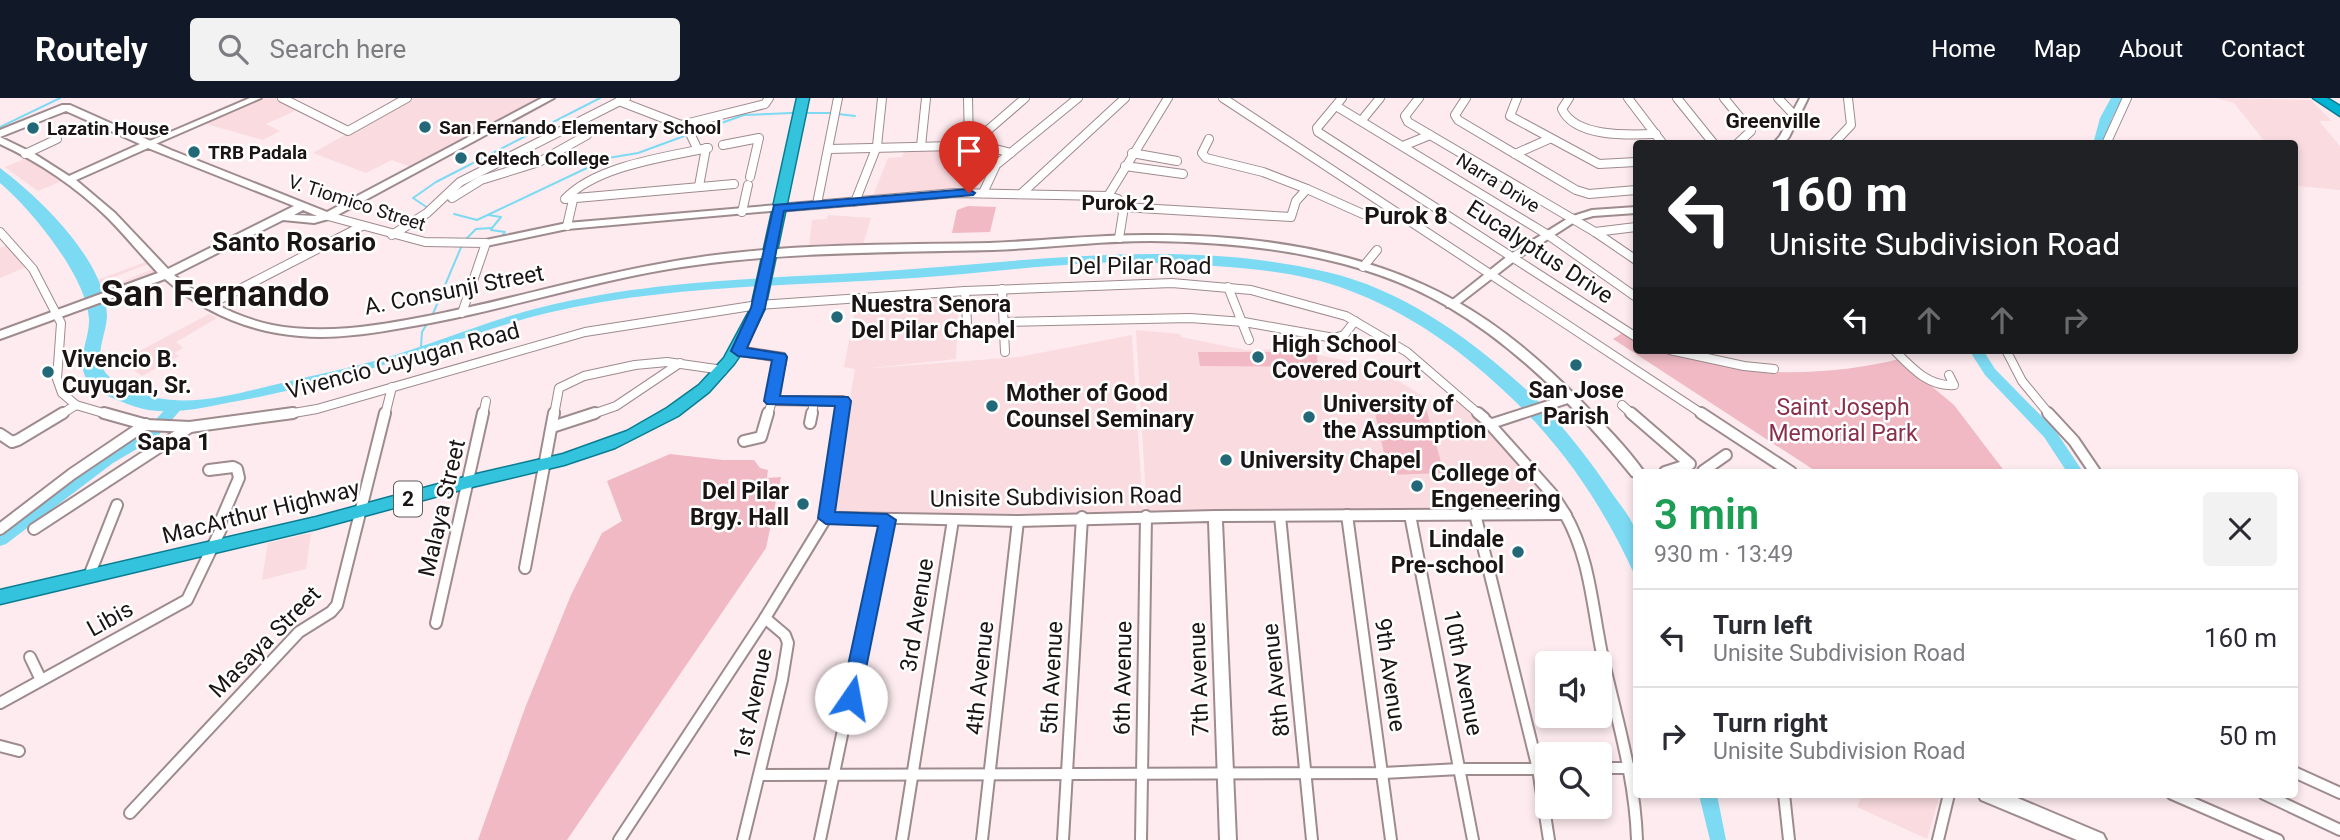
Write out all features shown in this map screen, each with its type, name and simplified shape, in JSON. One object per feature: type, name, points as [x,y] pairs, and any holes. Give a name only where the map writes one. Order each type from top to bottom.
[{"type":"highway","name":"MacArthur Highway","points":[[0,597],[361,512],[468,482],[544,466],[604,448],[652,425],[701,392],[738,351],[759,298],[803,98]]},
{"type":"highway","points":[[2319,98],[2337,106]]},
{"type":"main road","points":[[283,217],[314,220],[328,216],[546,99]]},
{"type":"main road","name":"V. Tiomico Street","points":[[64,102],[150,144],[328,216]]},
{"type":"main road","points":[[0,134],[64,102]]},
{"type":"main road","name":"A. Consunji Street","points":[[0,140],[68,180],[133,236],[167,274],[209,305],[248,324],[302,333],[339,333],[428,320],[663,266],[768,254],[1033,245],[1119,239],[1219,242],[1291,251],[1363,267],[1424,289],[1451,305],[1530,360],[1570,398],[1634,469]]},
{"type":"main road","points":[[68,180],[150,144]]},
{"type":"main road","points":[[0,335],[167,274],[303,206]]},
{"type":"main road","name":"V. Tiomico Street","points":[[486,243],[568,226],[778,208]]},
{"type":"main road","points":[[1997,798],[2097,840]]},
{"type":"street","points":[[282,98],[348,131],[407,98]]},
{"type":"street","points":[[689,131],[767,103],[769,98]]},
{"type":"street","points":[[817,204],[838,98]]},
{"type":"street","points":[[855,202],[877,146],[882,98]]},
{"type":"street","points":[[921,146],[926,98]]},
{"type":"street","points":[[971,143],[1025,98]]},
{"type":"street","points":[[983,192],[996,165],[1078,98]]},
{"type":"street","points":[[1021,194],[1125,98]]},
{"type":"street","points":[[1108,196],[1168,98]]},
{"type":"street","points":[[1223,98],[1786,469]]},
{"type":"street","name":"Eucalyptus Drive","points":[[1342,98],[1317,128],[1318,132],[1633,335]]},
{"type":"street","points":[[1362,120],[1380,98]]},
{"type":"street","points":[[1419,98],[1405,120],[1595,232],[1633,258]]},
{"type":"street","points":[[1466,98],[1455,115],[1456,118],[1583,193],[1633,190]]},
{"type":"street","points":[[1517,98],[1510,116],[1549,139],[1600,164],[1633,162]]},
{"type":"street","points":[[1569,98],[1562,109],[1564,114],[1592,130],[1611,136],[1656,134]]},
{"type":"street","points":[[1628,98],[1660,140]]},
{"type":"street","points":[[1677,98],[1711,140]]},
{"type":"street","points":[[1724,98],[1751,131],[1741,140]]},
{"type":"street","points":[[1778,98],[1796,117]]},
{"type":"street","points":[[1781,140],[1796,117],[1804,98]]},
{"type":"street","points":[[1840,140],[1852,125],[1848,98]]},
{"type":"street","points":[[2108,140],[2127,98]]},
{"type":"street","points":[[150,144],[250,99]]},
{"type":"street","points":[[970,99],[971,143]]},
{"type":"street","points":[[392,235],[430,210],[456,184],[622,100],[689,131],[704,149],[699,187]]},
{"type":"street","name":"Narra Drive","points":[[1336,106],[1548,235],[1633,295]]},
{"type":"street","points":[[452,198],[481,180],[534,164],[587,135]]},
{"type":"street","points":[[1403,146],[1430,135]]},
{"type":"street","points":[[723,145],[759,138],[742,212]]},
{"type":"street","points":[[25,154],[57,139]]},
{"type":"street","points":[[1209,139],[1202,153],[1206,158],[1263,172],[1363,214]]},
{"type":"street","points":[[1515,154],[1549,139]]},
{"type":"street","points":[[829,149],[971,143],[1011,153]]},
{"type":"street","points":[[704,149],[616,170],[565,195],[565,199],[734,184]]},
{"type":"street","points":[[1132,153],[1177,161]]},
{"type":"street","points":[[1125,166],[1183,174]]},
{"type":"street","points":[[473,175],[481,180]]},
{"type":"street","points":[[1123,207],[1290,217],[1296,201],[1307,189]]},
{"type":"street","points":[[778,208],[983,192],[1108,196],[1118,199],[1123,207],[1123,224],[1119,239]]},
{"type":"street","points":[[568,226],[573,200]]},
{"type":"street","points":[[1451,305],[1490,273],[1573,219],[1592,213],[1633,210]]},
{"type":"street","name":"V. Tiomico Street","points":[[328,216],[435,246],[461,247],[486,243]]},
{"type":"street","points":[[209,305],[362,226]]},
{"type":"street","points":[[1595,232],[1633,227]]},
{"type":"street","points":[[0,232],[33,269],[57,313],[62,335],[57,379],[62,393],[76,405],[18,440],[12,442],[0,434]]},
{"type":"street","points":[[462,313],[486,243]]},
{"type":"street","points":[[1363,267],[1377,250]]},
{"type":"street","name":"Del Pilar Road","points":[[759,298],[1172,283],[1228,287],[1285,298],[1355,321],[1407,352],[1487,421],[1553,495],[1565,514]]},
{"type":"street","points":[[1228,287],[1249,340]]},
{"type":"street","points":[[1002,289],[1005,352]]},
{"type":"street","points":[[965,291],[967,322]]},
{"type":"street","name":"Vivencio Cuyugan Road","points":[[76,405],[146,425],[190,427],[317,409],[586,332],[759,298]]},
{"type":"street","points":[[1005,322],[1178,318],[1244,322],[1334,338],[1344,335],[1355,321]]},
{"type":"street","points":[[738,351],[780,357],[772,401],[761,437],[744,441]]},
{"type":"street","points":[[1691,354],[1744,366],[1774,369]]},
{"type":"street","points":[[1899,354],[1927,379],[1950,387],[1955,383],[1949,374]]},
{"type":"street","points":[[2008,354],[2015,373],[2069,433],[2093,469]]},
{"type":"street","points":[[552,427],[615,406],[680,363]]},
{"type":"street","points":[[525,568],[557,392],[562,385],[633,366],[680,363],[723,370]]},
{"type":"street","name":"Masaya Street","points":[[130,813],[299,632],[331,612],[337,605],[392,387]]},
{"type":"street","points":[[1487,421],[1570,398]]},
{"type":"street","name":"Malaya Street","points":[[436,623],[486,401]]},
{"type":"street","points":[[772,401],[843,401],[826,518]]},
{"type":"street","points":[[810,423],[814,401]]},
{"type":"street","points":[[1622,405],[1690,464],[1699,469]]},
{"type":"street","points":[[0,529],[72,474],[146,425]]},
{"type":"street","points":[[34,529],[190,427]]},
{"type":"street","points":[[1709,469],[1726,455]]},
{"type":"street","points":[[1674,469],[1690,464]]},
{"type":"street","name":"Libis","points":[[0,703],[187,600],[214,547],[221,529],[221,520],[239,478],[237,469],[233,467],[209,470]]},
{"type":"street","points":[[89,576],[117,505]]},
{"type":"street","points":[[1475,514],[1536,742]]},
{"type":"street","points":[[1565,514],[1590,569],[1603,656],[1633,776]]},
{"type":"street","name":"Unisite Subdivision Road","points":[[826,518],[1018,521],[1146,516],[1565,514]]},
{"type":"street","name":"9th Avenue","points":[[1347,515],[1391,840]]},
{"type":"street","name":"10th Avenue","points":[[1410,515],[1473,840]]},
{"type":"street","name":"6th Avenue","points":[[1141,840],[1146,516]]},
{"type":"street","name":"7th Avenue","points":[[1215,516],[1228,840]]},
{"type":"street","name":"8th Avenue","points":[[1280,516],[1312,840]]},
{"type":"street","name":"5th Avenue","points":[[1063,840],[1082,517]]},
{"type":"street","name":"1st Avenue","points":[[743,840],[788,643],[785,635],[765,618],[826,518]]},
{"type":"street","points":[[820,840],[887,520]]},
{"type":"street","name":"3rd Avenue","points":[[902,840],[953,520]]},
{"type":"street","name":"4th Avenue","points":[[982,840],[1018,521]]},
{"type":"street","points":[[619,840],[765,618]]},
{"type":"street","points":[[30,657],[41,680]]},
{"type":"street","points":[[0,746],[19,751]]},
{"type":"street","points":[[1612,768],[1632,768]]},
{"type":"street","points":[[760,775],[1382,774],[1460,769],[1535,769]]},
{"type":"street","points":[[2298,774],[2340,793]]},
{"type":"street","points":[[1636,798],[1637,840]]},
{"type":"street","points":[[1784,798],[1789,840]]},
{"type":"street","points":[[1938,840],[1948,798]]},
{"type":"street","points":[[2181,798],[2278,840]]},
{"type":"street","points":[[2272,798],[2340,830]]},
{"type":"street","points":[[1547,819],[1549,840]]},
{"type":"shaded area","points":[[261,98],[275,98],[299,109],[266,124],[280,131],[263,140],[203,123]]},
{"type":"shaded area","name":"San Fernando Elementary School","points":[[410,98],[542,100],[411,167],[392,160],[366,173],[313,153]]},
{"type":"shaded area","points":[[2216,98],[2311,100],[2332,121],[2319,121],[2340,146],[2340,190],[2299,186],[2298,140],[2264,140],[2234,103]]},
{"type":"shaded area","points":[[973,144],[1007,153],[997,161],[974,159],[961,189],[873,196],[888,158],[902,157],[906,147]]},
{"type":"shaded area","points":[[27,158],[62,181],[38,191],[5,167]]},
{"type":"shaded area","points":[[828,215],[871,218],[862,248],[809,247],[812,220],[827,219]]},
{"type":"shaded area","points":[[11,244],[29,266],[0,278],[0,248]]},
{"type":"shaded area","points":[[146,262],[148,264],[104,281],[108,288],[155,268],[158,273],[104,293],[97,280]]},
{"type":"shaded area","name":"Mother of Good Counsel Seminary","points":[[959,292],[956,359],[862,369],[1019,357],[1132,335],[1143,514],[838,513],[832,507],[855,369],[844,367],[857,300]]},
{"type":"shaded area","points":[[209,314],[217,318],[176,342],[183,348],[174,353],[179,356],[142,376],[121,361]]},
{"type":"shaded area","name":"University of the Assumption","points":[[1136,330],[1180,334],[1181,337],[1245,350],[1288,349],[1354,362],[1384,372],[1434,403],[1451,394],[1492,430],[1558,509],[1292,512],[1292,509],[1280,510],[1280,513],[1147,514]]},
{"type":"shaded area","points":[[311,533],[306,569],[262,580],[268,543]]},
{"type":"shaded area","points":[[1861,798],[1939,798],[1927,839],[1857,807]]},
{"type":"green space","points":[[968,206],[996,207],[990,232],[952,233],[957,210]]},
{"type":"green space","name":"Saint Joseph Memorial Park","points":[[1624,332],[1633,337],[1633,352],[1613,339]]},
{"type":"green space","name":"High School Covered Court","points":[[1198,352],[1303,352],[1317,355],[1318,367],[1200,366]]},
{"type":"green space","name":"Saint Joseph Memorial Park","points":[[1636,354],[1674,354],[1743,369],[1781,372],[1862,367],[1899,359],[1954,405],[2003,469],[1812,469]]},
{"type":"green space","points":[[1426,408],[1444,473],[1389,475],[1374,409]]},
{"type":"green space","points":[[670,454],[723,460],[754,460],[760,468],[768,470],[767,478],[781,477],[766,548],[567,840],[478,840],[525,708],[571,595],[602,533],[622,521],[607,481]]},
{"type":"water","points":[[0,168],[34,196],[68,232],[95,273],[104,294],[107,315],[100,352],[105,372],[115,381],[136,392],[173,400],[220,397],[252,390],[378,360],[527,311],[571,300],[661,286],[1107,255],[1218,256],[1327,272],[1380,290],[1430,316],[1476,348],[1534,397],[1582,451],[1631,521],[1633,572],[1595,500],[1579,476],[1543,431],[1502,389],[1449,345],[1411,320],[1370,299],[1316,280],[1232,267],[1109,262],[914,278],[729,288],[637,297],[547,313],[380,366],[292,390],[199,408],[159,411],[133,406],[113,398],[88,382],[82,362],[89,319],[79,284],[41,226],[0,183]]},
{"type":"water","points":[[1700,798],[1718,798],[1726,840],[1710,840]]},
{"type":"waterway","points":[[0,127],[60,98]]},
{"type":"waterway","points":[[428,208],[413,198],[436,182],[600,98]]},
{"type":"waterway","points":[[2100,140],[2106,118],[2117,98]]},
{"type":"waterway","points":[[693,133],[744,115],[792,113]]},
{"type":"waterway","points":[[805,113],[831,113]]},
{"type":"waterway","points":[[838,114],[855,116]]},
{"type":"waterway","points":[[454,214],[477,220],[608,158],[638,153],[687,135]]},
{"type":"waterway","points":[[488,215],[501,217],[492,228]]},
{"type":"waterway","points":[[465,240],[476,229],[492,228]]},
{"type":"waterway","points":[[492,228],[491,230],[505,232],[501,237]]},
{"type":"waterway","points":[[432,316],[462,245]]},
{"type":"waterway","points":[[421,347],[422,332],[428,322]]},
{"type":"waterway","points":[[1978,354],[1990,372],[2050,434],[2073,469]]},
{"type":"waterway","points":[[0,540],[107,459],[152,433],[176,407]]},
{"type":"place","name":"San Fernando Elementary School","points":[[425,127]]},
{"type":"place","name":"Lazatin House","points":[[33,128]]},
{"type":"place","name":"TRB Padala","points":[[194,152]]},
{"type":"place","name":"Celtech College","points":[[461,158]]},
{"type":"place","name":"Nuestra Senora Del Pilar Chapel","points":[[837,317]]},
{"type":"place","name":"High School Covered Court","points":[[1258,357]]},
{"type":"place","name":"San Jose Parish","points":[[1576,365]]},
{"type":"place","name":"Vivencio B. Cuyugan, Sr.","points":[[48,372]]},
{"type":"place","name":"Mother of Good Counsel Seminary","points":[[992,406]]},
{"type":"place","name":"University of the Assumption","points":[[1309,417]]},
{"type":"place","name":"University Chapel","points":[[1226,460]]},
{"type":"place","name":"College of Engeneering","points":[[1417,486]]},
{"type":"place","name":"Del Pilar Brgy. Hall","points":[[803,504]]},
{"type":"place","name":"Lindale Pre-school","points":[[1518,552]]},
{"type":"district","name":"Greenville","points":[[1773,121]]},
{"type":"district","name":"Purok 2","points":[[1118,203]]},
{"type":"district","name":"Purok 8","points":[[1406,216]]},
{"type":"district","name":"Santo Rosario","points":[[294,242]]},
{"type":"district","name":"San Fernando","points":[[215,293]]},
{"type":"district","name":"Sapa 1","points":[[174,442]]},
{"type":"route","points":[[851,698],[887,520],[826,518],[843,401],[772,401],[780,357],[738,351],[758,308],[778,208],[969,193]]}]
